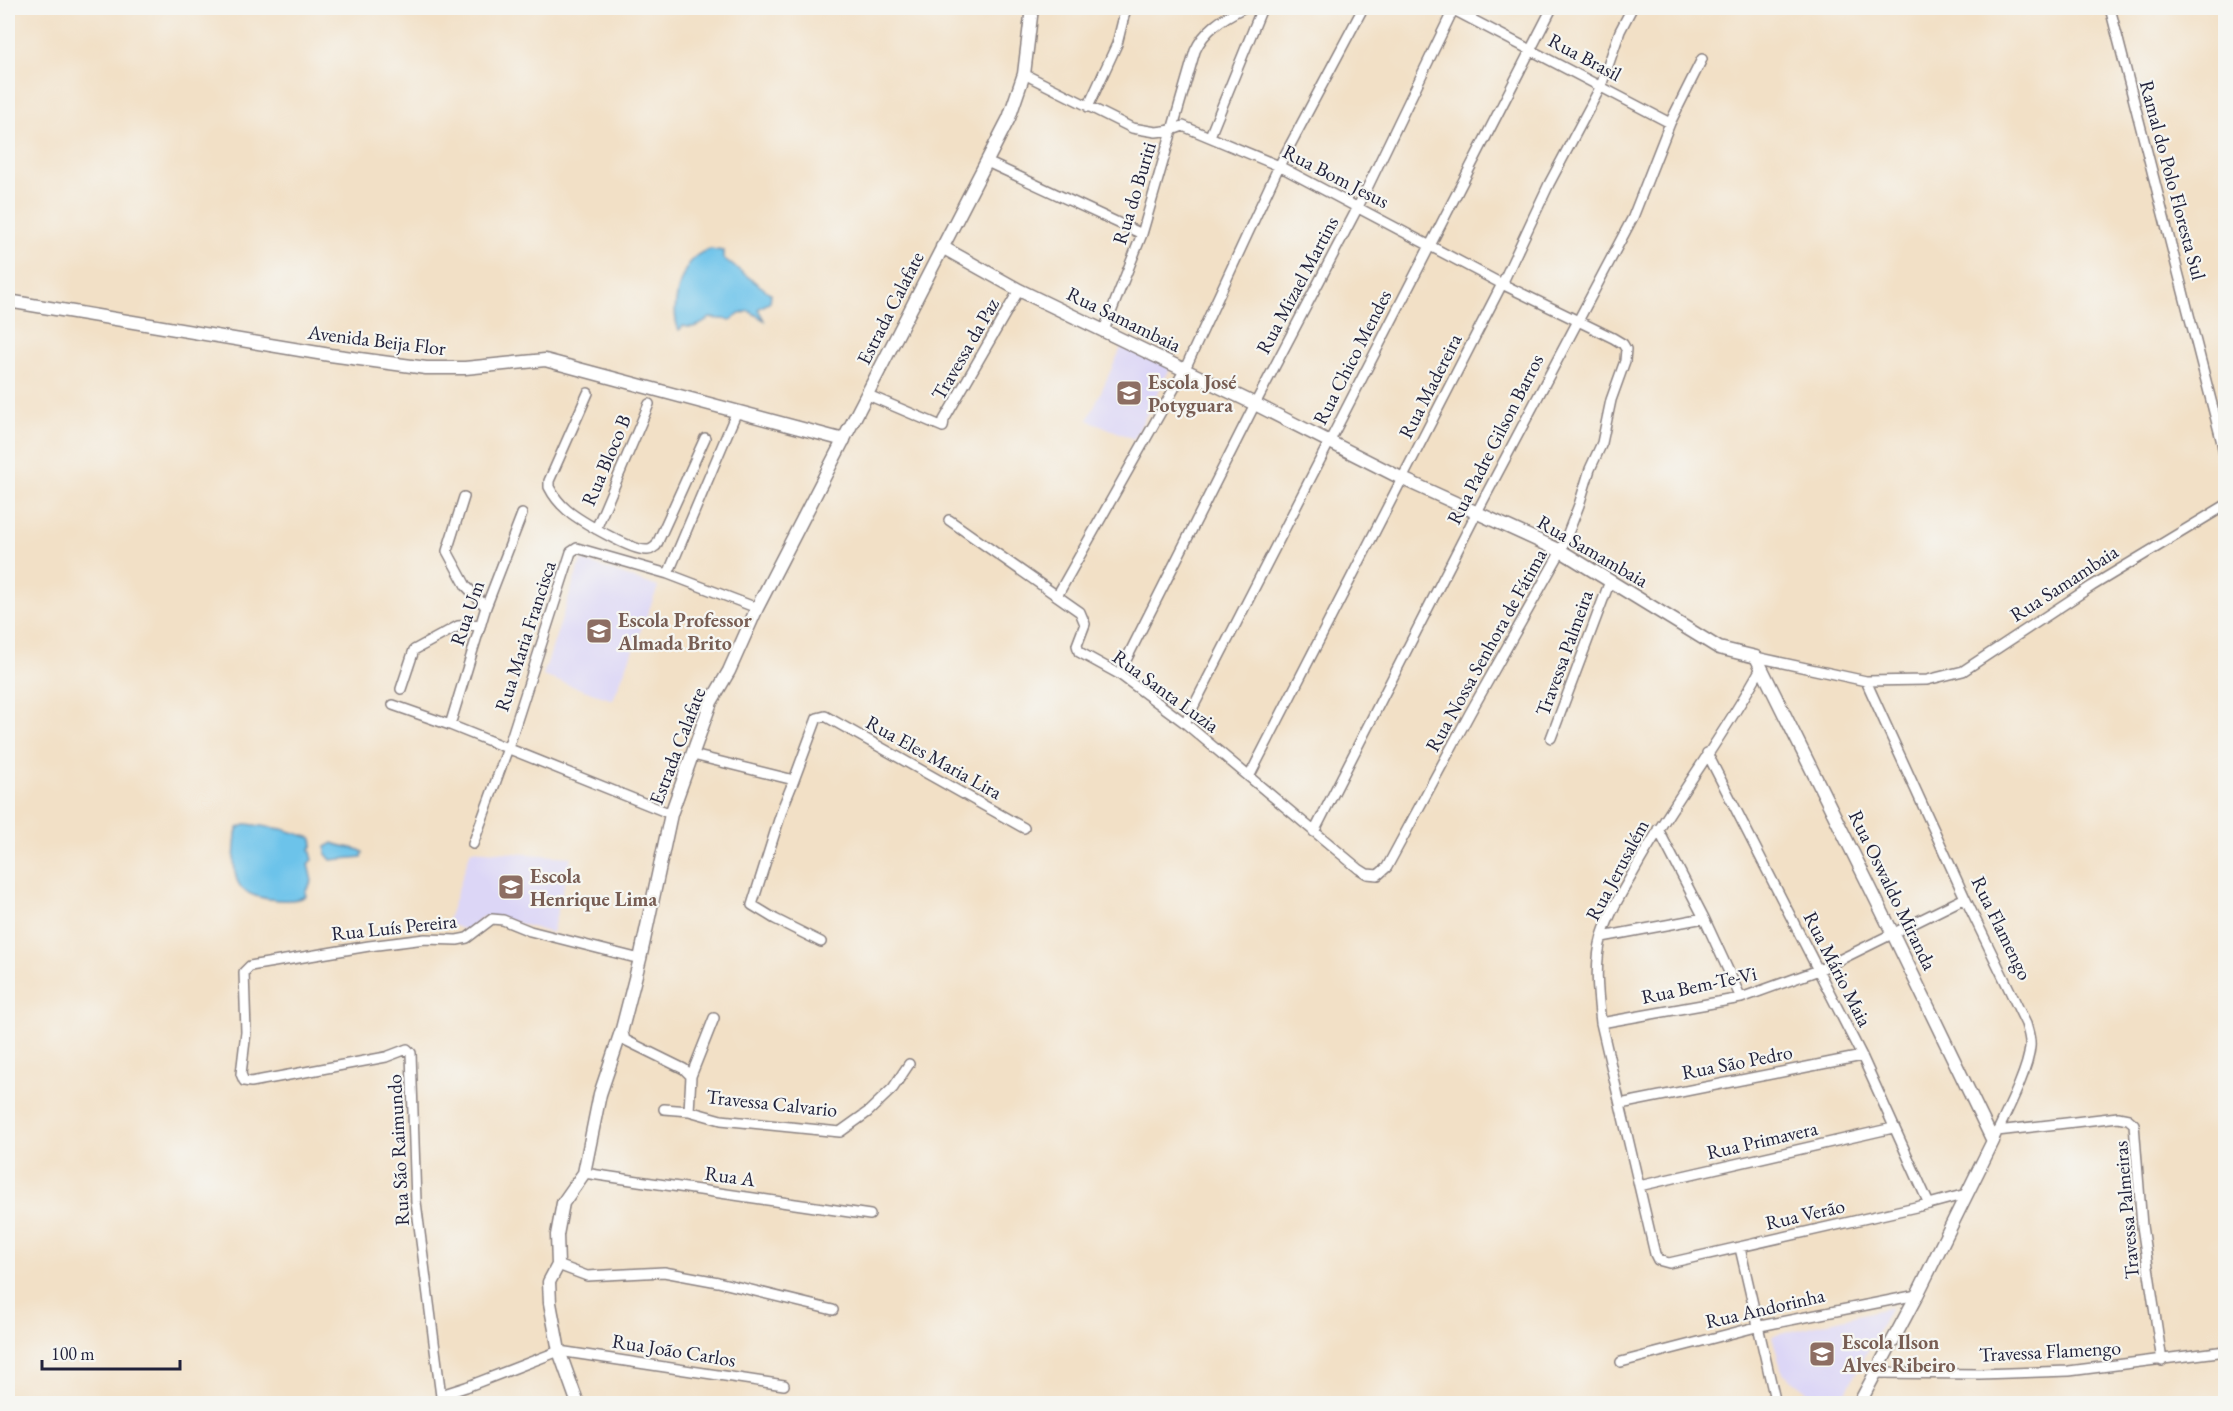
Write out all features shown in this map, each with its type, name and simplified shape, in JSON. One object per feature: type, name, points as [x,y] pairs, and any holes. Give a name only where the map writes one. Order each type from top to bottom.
[{"type":"street","name":"Estrada Calafate","points":[[578,1404],[559,1351],[552,1320],[549,1282],[558,1265],[557,1235],[563,1203],[584,1173],[600,1094],[622,1029],[640,960],[671,814],[711,702],[729,671],[757,608],[1010,118],[1024,74],[1032,8]]},
{"type":"street","points":[[1088,107],[1117,44],[1126,8]]},
{"type":"street","name":"Rua do Buriti","points":[[1104,330],[1142,234],[1190,63],[1201,38],[1232,10],[1243,8]]},
{"type":"street","points":[[1210,136],[1262,8]]},
{"type":"street","points":[[1056,596],[1184,370],[1279,166],[1363,8]]},
{"type":"street","name":"Rua Brasil","points":[[1452,8],[1670,123]]},
{"type":"street","name":"Rua Mizael Martins","points":[[1119,674],[1254,404],[1358,207],[1452,8]]},
{"type":"street","name":"Rua Chico Mendes","points":[[1185,723],[1552,8]]},
{"type":"street","name":"Rua Madereira","points":[[1249,777],[1403,479],[1502,284],[1549,184],[1601,86],[1620,32],[1632,8]]},
{"type":"street","name":"Ramal do Polo Floresta Sul","points":[[2109,8],[2224,442],[2226,466]]},
{"type":"street","name":"Rua Padre Gilson Barros","points":[[1314,832],[1477,513],[1633,217],[1670,123],[1702,59]]},
{"type":"street","name":"Rua Bom Jesus","points":[[1024,74],[1132,128],[1146,131],[1172,130],[1183,126],[1279,166],[1502,284],[1623,344]]},
{"type":"street","points":[[987,162],[1142,234]]},
{"type":"street","name":"Rua Samambaia","points":[[942,247],[1019,290],[1403,479],[1561,551],[1719,648],[1758,663],[1866,681],[1927,680],[1963,671],[2092,586],[2226,505]]},
{"type":"street","name":"Travessa da Paz","points":[[868,395],[943,427],[944,420],[1019,290]]},
{"type":"street","name":"Avenida Beija Flor","points":[[8,301],[330,355],[426,368],[465,368],[545,360],[844,440]]},
{"type":"street","name":"Rua Nossa Senhora de Fátima","points":[[1359,869],[1367,874],[1378,875],[1387,867],[1561,551],[1579,506],[1590,469],[1602,443],[1611,400],[1625,362],[1626,349],[1623,344]]},
{"type":"street","points":[[588,393],[549,481],[549,487],[566,509],[596,530],[636,548],[650,550],[656,546],[705,438]]},
{"type":"street","name":"Rua Bloco B","points":[[596,530],[649,404]]},
{"type":"street","points":[[668,574],[737,411]]},
{"type":"street","points":[[680,493],[699,502]]},
{"type":"street","points":[[464,498],[447,551],[449,559],[466,586],[486,607]]},
{"type":"street","name":"Rua Um","points":[[450,725],[486,607],[522,514]]},
{"type":"street","name":"Rua Santa Luzia","points":[[949,519],[1080,612],[1085,624],[1077,645],[1079,652],[1119,674],[1185,723],[1359,869]]},
{"type":"street","name":"Rua Maria Francisca","points":[[473,844],[508,748],[571,552],[577,548],[668,574],[757,608]]},
{"type":"street","name":"Travessa Palmeira","points":[[1551,738],[1610,581]]},
{"type":"street","points":[[401,688],[411,654],[417,648],[458,627],[481,624]]},
{"type":"street","name":"Rua Jerusalém","points":[[1655,1254],[1601,1023],[1598,964],[1602,937],[1614,905],[1658,829],[1707,753],[1758,663]]},
{"type":"street","name":"Rua Oswaldo Miranda","points":[[1758,663],[1995,1136]]},
{"type":"street","name":"Rua Flamengo","points":[[1859,1404],[1917,1295],[1995,1136],[2020,1080],[2031,1045],[2026,1024],[1965,898],[1866,681]]},
{"type":"street","points":[[393,705],[450,725],[671,814]]},
{"type":"street","name":"Rua Eles Maria Lira","points":[[794,780],[817,718],[827,717],[1024,828]]},
{"type":"street","name":"Rua Mário Maia","points":[[1707,753],[1862,1056],[1929,1204]]},
{"type":"street","points":[[693,755],[794,780],[783,807],[752,905],[775,920],[821,942]]},
{"type":"street","points":[[1658,829],[1704,918],[1741,998]]},
{"type":"street","name":"Rua Bem-Te-Vi","points":[[1601,1023],[1741,998],[1819,970],[1965,898]]},
{"type":"street","points":[[1602,937],[1704,918]]},
{"type":"street","name":"Rua Luís Pereira","points":[[256,1081],[247,1082],[241,1074],[246,1032],[244,972],[250,966],[414,940],[457,940],[467,938],[492,919],[640,960]]},
{"type":"street","points":[[691,1076],[714,1018]]},
{"type":"street","name":"Travessa Calvario","points":[[622,1029],[625,1040],[684,1069],[691,1076],[689,1111],[721,1120],[840,1132],[868,1112],[893,1088],[909,1064]]},
{"type":"street","name":"Rua São Raimundo","points":[[256,1081],[386,1057],[407,1049],[411,1053],[416,1202],[441,1399]]},
{"type":"street","name":"Rua São Pedro","points":[[1620,1104],[1862,1056]]},
{"type":"street","points":[[664,1109],[689,1111]]},
{"type":"street","name":"Travessa Palmeiras","points":[[1995,1136],[2118,1118],[2128,1119],[2134,1124],[2142,1226],[2162,1361]]},
{"type":"street","name":"Rua Primavera","points":[[1639,1186],[1893,1128]]},
{"type":"street","name":"Rua A","points":[[584,1173],[870,1215]]},
{"type":"street","name":"Rua Verão","points":[[1655,1254],[1658,1260],[1669,1263],[1966,1194]]},
{"type":"street","points":[[1740,1248],[1760,1326],[1776,1404]]},
{"type":"street","points":[[558,1265],[587,1276],[664,1272],[718,1282],[833,1310]]},
{"type":"street","name":"Rua Andorinha","points":[[1621,1362],[1760,1326],[1917,1295]]},
{"type":"street","points":[[441,1399],[559,1351]]},
{"type":"street","name":"Rua João Carlos","points":[[559,1351],[784,1385]]},
{"type":"street","name":"Travessa Flamengo","points":[[1875,1373],[1979,1374],[2069,1371],[2162,1361],[2226,1351]]},
{"type":"shaded area","name":"Escola José Potyguara","points":[[1122,346],[1171,367],[1134,439],[1088,420]]},
{"type":"shaded area","name":"Escola Professor Almada Brito","points":[[581,560],[658,587],[613,700],[543,676]]},
{"type":"shaded area","name":"Escola Henrique Lima","points":[[471,850],[571,857],[552,933],[500,918],[482,917],[467,931],[447,923]]},
{"type":"shaded area","name":"Escola Ilson Alves Ribeiro","points":[[1891,1307],[1840,1403],[1822,1403],[1782,1372],[1772,1336]]},
{"type":"water","points":[[710,249],[723,251],[723,258],[771,294],[770,302],[758,309],[764,320],[749,311],[737,315],[732,320],[710,318],[698,326],[683,326],[679,330],[675,313],[680,282],[694,258]]},
{"type":"water","points":[[247,824],[282,829],[312,838],[313,845],[310,849],[313,860],[308,864],[312,881],[305,892],[306,896],[291,900],[271,899],[252,895],[240,886],[235,874],[236,834],[238,828]]},
{"type":"water","points":[[333,843],[360,850],[363,852],[362,857],[331,860],[326,854],[326,847]]},
{"type":"place","name":"Escola José Potyguara","points":[[1129,393]]},
{"type":"place","name":"Escola Professor Almada Brito","points":[[599,631]]},
{"type":"place","name":"Escola Henrique Lima","points":[[511,887]]},
{"type":"place","name":"Escola Ilson Alves Ribeiro","points":[[1822,1354]]}]
